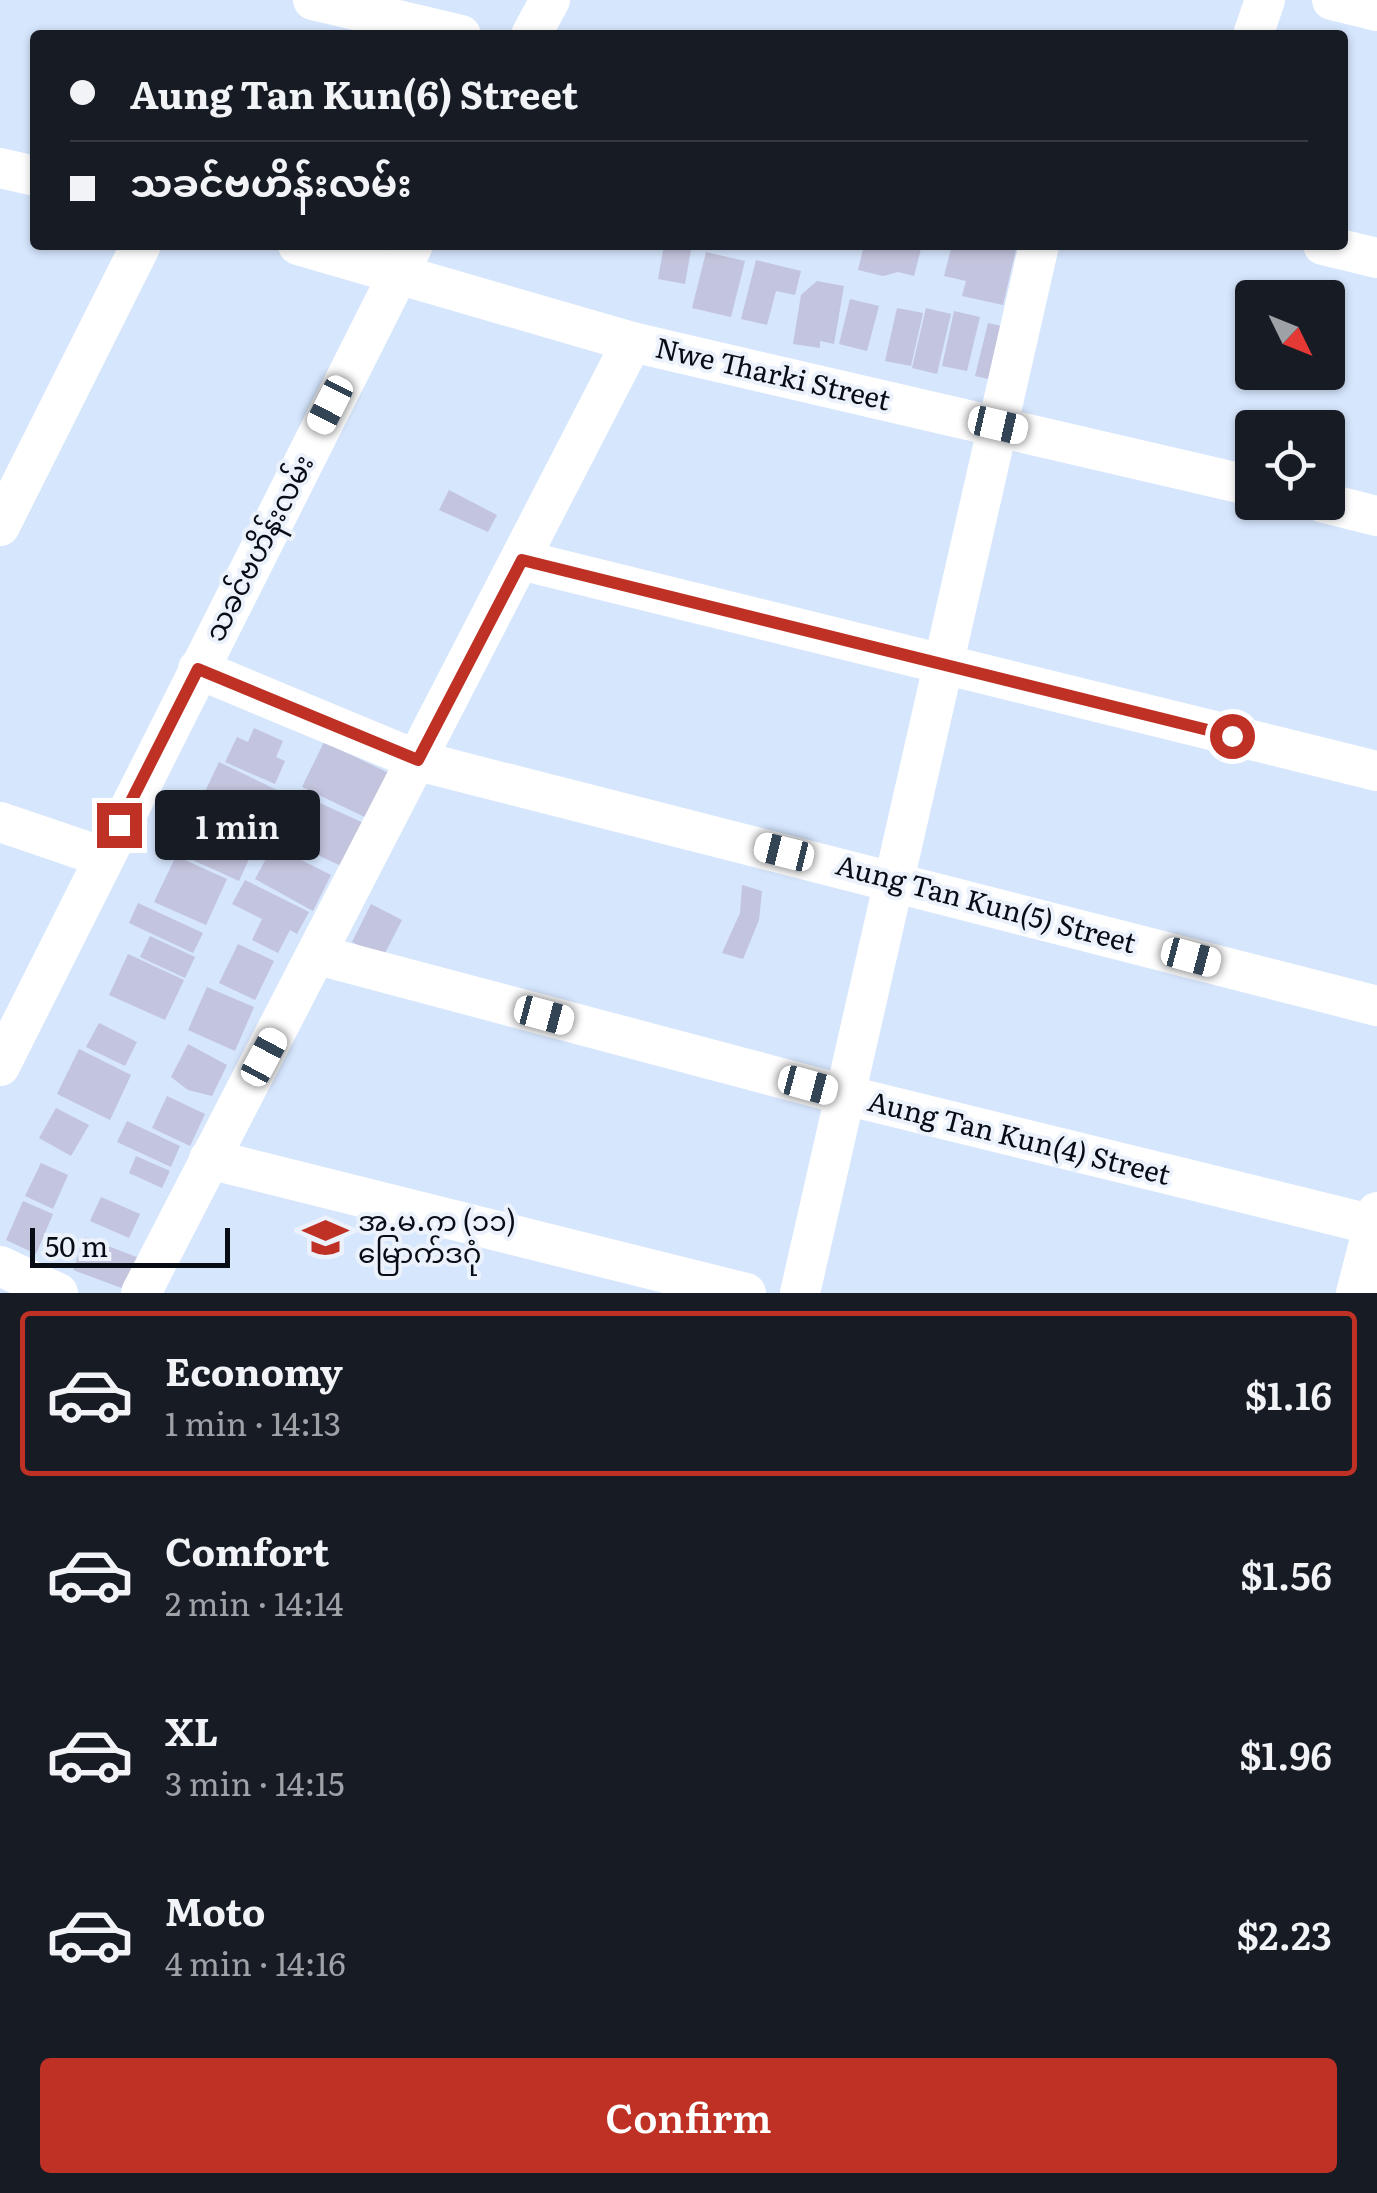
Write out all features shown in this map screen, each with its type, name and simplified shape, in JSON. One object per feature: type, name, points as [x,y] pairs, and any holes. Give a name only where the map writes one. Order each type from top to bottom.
[{"type":"street","points":[[313,0],[440,30]]},
{"type":"street","points":[[534,30],[550,0]]},
{"type":"street","points":[[1255,30],[1265,0]]},
{"type":"street","points":[[1332,0],[1377,11]]},
{"type":"street","points":[[0,168],[30,175]]},
{"type":"street","points":[[0,526],[138,250]]},
{"type":"street","name":"Nwe Tharki Street","points":[[336,250],[405,259],[632,342],[1235,482]]},
{"type":"street","points":[[800,1293],[1038,250]]},
{"type":"street","points":[[1343,250],[1377,258]]},
{"type":"street","name":"သခင်ဗဟိန်းလမ်း","points":[[0,1066],[405,259]]},
{"type":"street","points":[[142,1293],[632,342]]},
{"type":"street","points":[[1345,508],[1377,516]]},
{"type":"street","points":[[522,560],[1377,771]]},
{"type":"street","name":"Aung Tan Kun(5) Street","points":[[198,669],[418,760],[1377,1006]]},
{"type":"street","points":[[0,822],[104,857]]},
{"type":"street","name":"Aung Tan Kun(4) Street","points":[[318,956],[846,1095],[1375,1219]]},
{"type":"street","points":[[209,1159],[746,1293]]},
{"type":"street","points":[[1356,1293],[1375,1219]]},
{"type":"street","points":[[0,1266],[58,1293]]},
{"type":"building","points":[[663,250],[691,250],[685,284],[658,279]]},
{"type":"building","points":[[863,250],[921,250],[914,276],[898,272],[883,276],[858,270]]},
{"type":"building","points":[[951,250],[1016,250],[1003,305],[962,296],[966,281],[944,276]]},
{"type":"building","points":[[706,252],[745,261],[731,317],[692,308]]},
{"type":"building","points":[[756,260],[801,271],[795,295],[776,291],[767,325],[741,319]]},
{"type":"building","points":[[817,281],[844,286],[834,344],[820,341],[820,348],[793,344],[801,295]]},
{"type":"building","points":[[850,299],[879,306],[867,351],[839,344]]},
{"type":"building","points":[[897,308],[923,313],[911,366],[885,361]]},
{"type":"building","points":[[926,308],[951,314],[937,374],[912,368]]},
{"type":"building","points":[[954,311],[980,317],[967,371],[942,366]]},
{"type":"building","points":[[988,323],[1010,328],[997,381],[975,376]]},
{"type":"building","points":[[449,490],[497,515],[488,532],[439,510]]},
{"type":"building","points":[[254,728],[283,741],[276,757],[285,761],[275,784],[225,762],[237,737],[248,742]]},
{"type":"building","points":[[324,742],[395,776],[373,821],[302,787]]},
{"type":"building","points":[[219,762],[277,790],[255,833],[198,806]]},
{"type":"building","points":[[300,794],[368,825],[348,869],[280,838]]},
{"type":"building","points":[[203,822],[255,846],[239,881],[186,857]]},
{"type":"building","points":[[273,846],[331,875],[313,911],[255,879]]},
{"type":"building","points":[[176,856],[227,879],[206,925],[154,902]]},
{"type":"building","points":[[245,880],[309,912],[297,934],[290,930],[278,953],[252,940],[262,919],[232,904]]},
{"type":"building","points":[[742,885],[762,891],[759,920],[743,959],[722,953],[740,913]]},
{"type":"building","points":[[138,903],[203,933],[193,953],[129,923]]},
{"type":"building","points":[[371,904],[402,920],[383,957],[352,942]]},
{"type":"building","points":[[150,936],[195,957],[185,978],[140,957]]},
{"type":"building","points":[[238,944],[274,961],[255,1000],[219,983]]},
{"type":"building","points":[[128,954],[184,980],[165,1020],[109,995]]},
{"type":"building","points":[[207,987],[254,1007],[235,1051],[188,1030]]},
{"type":"building","points":[[99,1023],[137,1042],[125,1066],[86,1047]]},
{"type":"building","points":[[188,1044],[227,1065],[212,1096],[188,1090],[171,1077]]},
{"type":"building","points":[[79,1049],[131,1075],[110,1120],[57,1094]]},
{"type":"building","points":[[167,1096],[205,1114],[190,1146],[152,1128]]},
{"type":"building","points":[[56,1108],[89,1125],[71,1156],[39,1138]]},
{"type":"building","points":[[127,1121],[180,1146],[171,1167],[117,1142]]},
{"type":"building","points":[[136,1156],[170,1171],[162,1188],[129,1173]]},
{"type":"building","points":[[41,1163],[68,1175],[53,1209],[25,1196]]},
{"type":"building","points":[[101,1197],[140,1214],[129,1238],[90,1221]]},
{"type":"building","points":[[23,1201],[53,1214],[36,1254],[6,1240]]},
{"type":"building","points":[[85,1237],[139,1258],[127,1290],[73,1270]]},
{"type":"place","name":"အ.မ.က (၁၁) မြောက်ဒဂုံ","points":[[325,1237]]},
{"type":"route","points":[[119,825],[198,669],[418,760],[522,560],[1232,736]]}]
